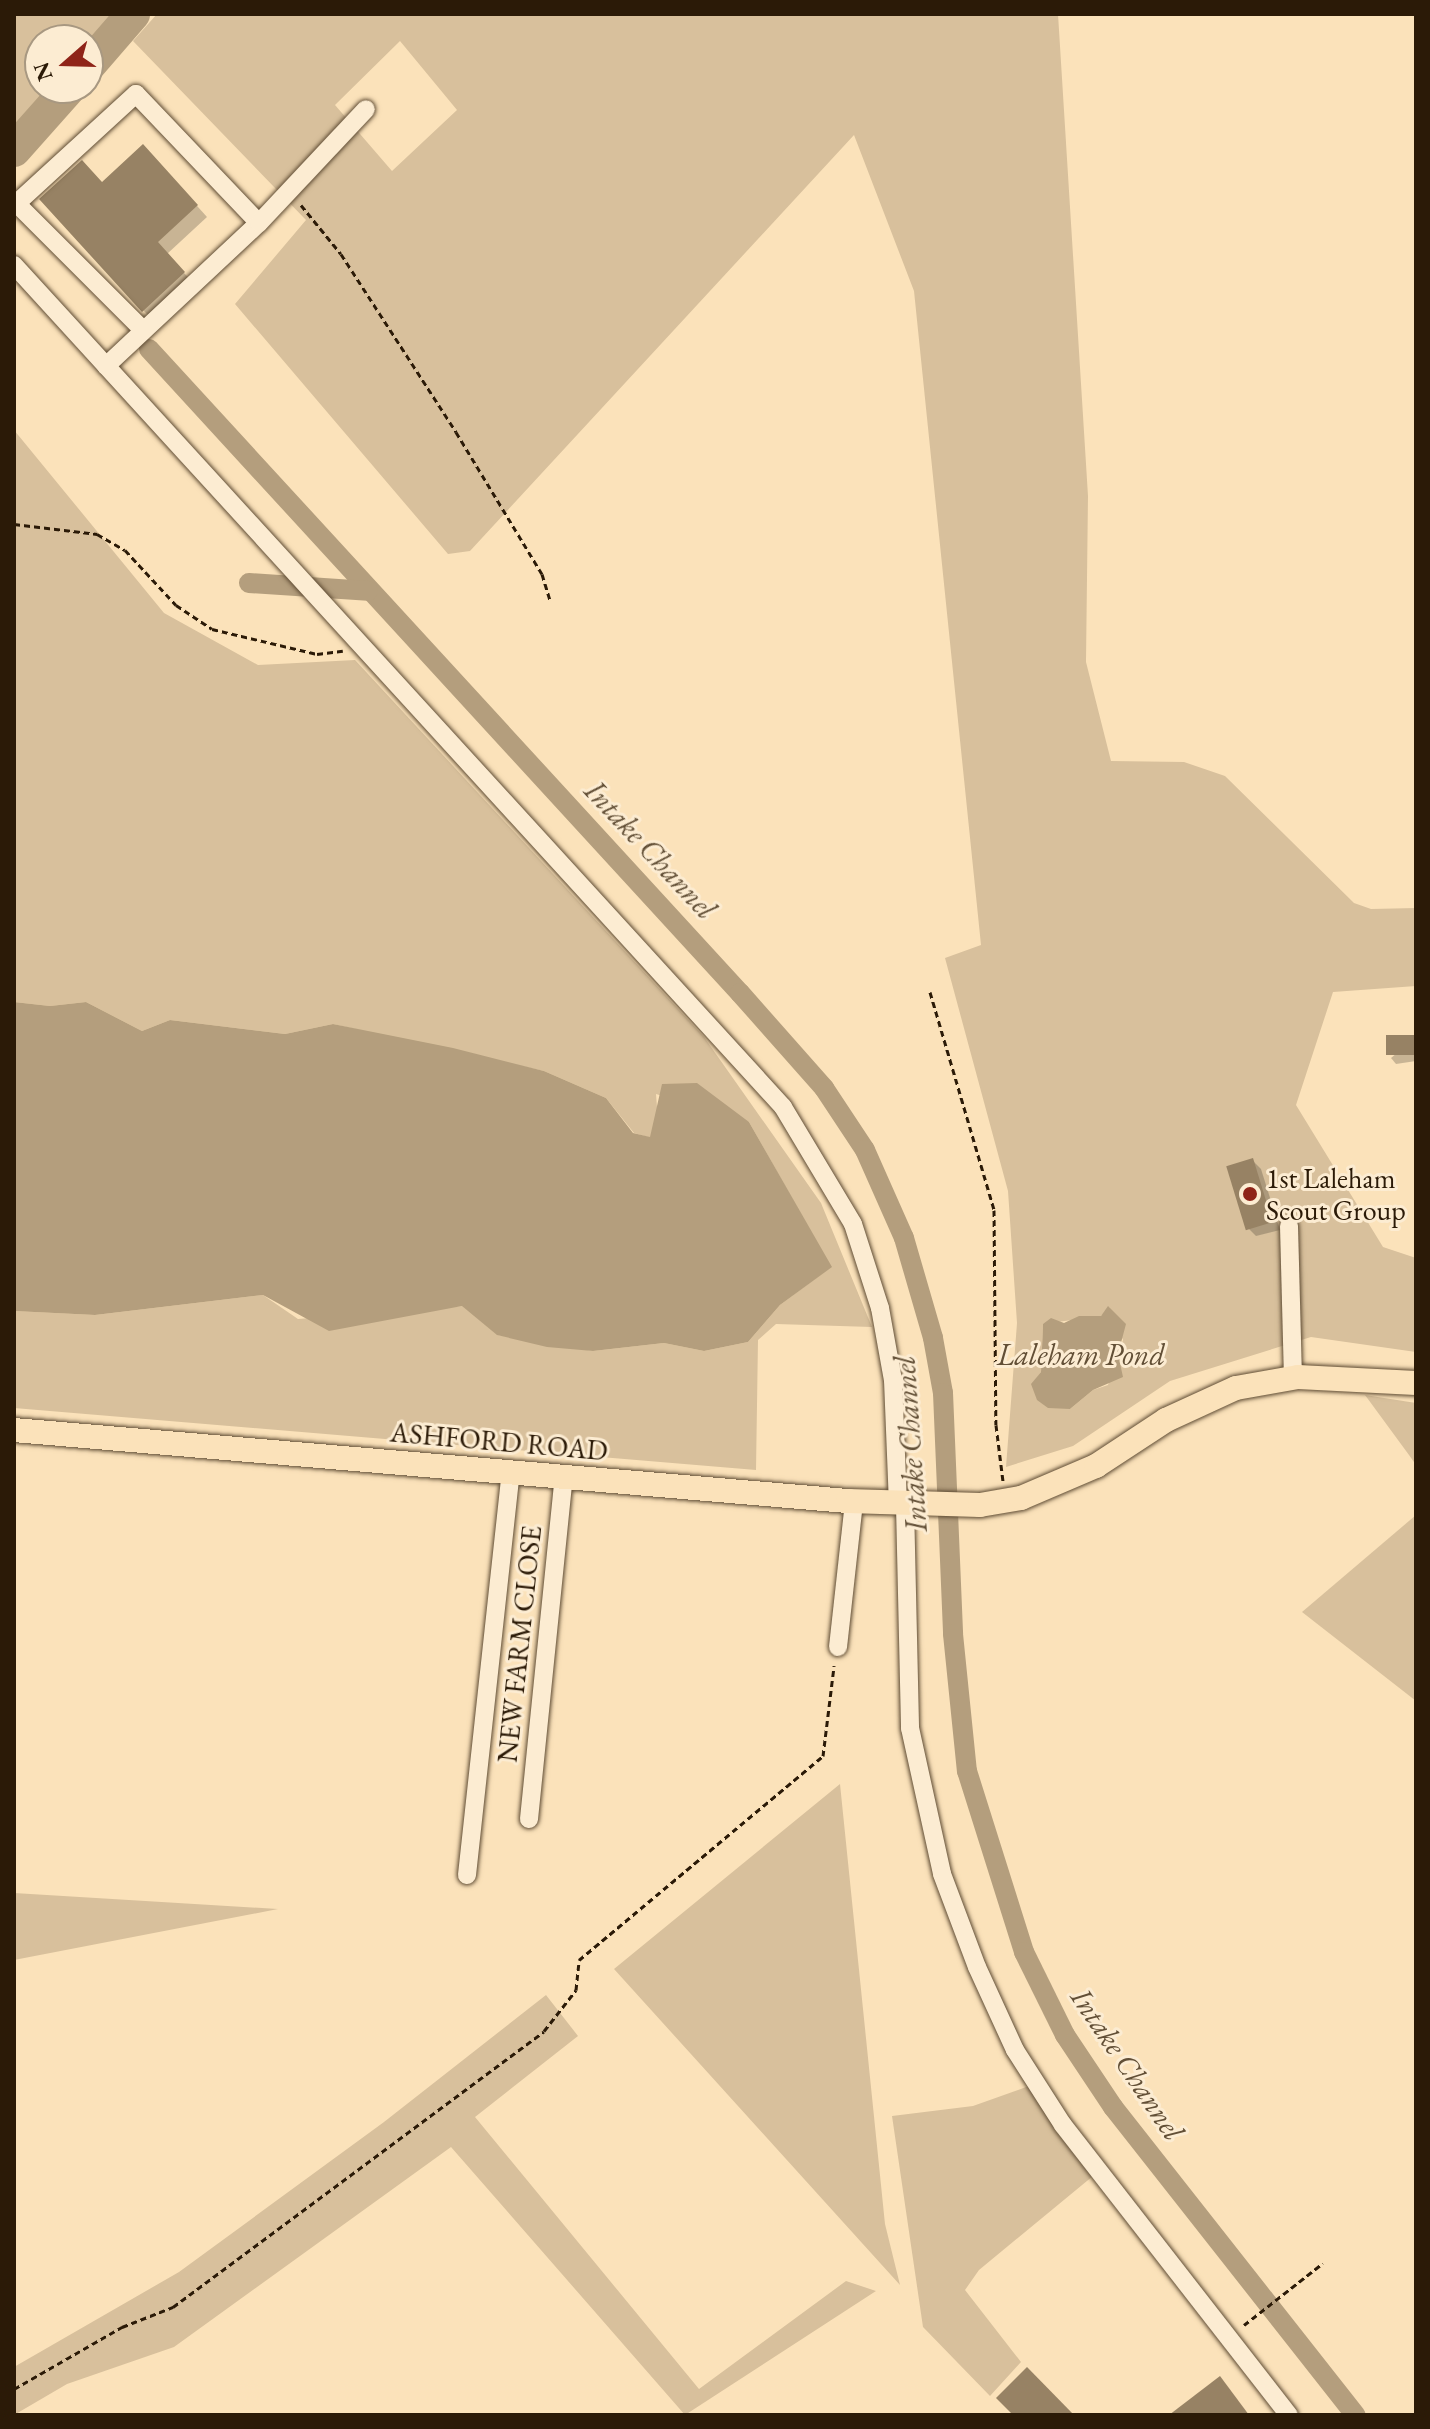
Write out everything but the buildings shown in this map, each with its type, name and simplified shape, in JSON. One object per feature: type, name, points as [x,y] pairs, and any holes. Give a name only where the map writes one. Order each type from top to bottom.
[{"type":"main road","name":"ASHFORD ROAD","points":[[14,1430],[854,1502],[980,1505],[1006,1501],[1096,1466],[1201,1401],[1236,1388],[1293,1378],[1416,1383]]},
{"type":"street","points":[[143,330],[17,206],[136,94],[259,223]]},
{"type":"street","points":[[106,366],[259,223],[366,109]]},
{"type":"street","points":[[14,265],[783,1107],[817,1157],[853,1224],[880,1308],[893,1380],[906,1505],[906,1682],[917,1774],[942,1874],[977,1967],[1015,2050],[1063,2125],[1289,2415]]},
{"type":"street","points":[[1289,1226],[1293,1378]]},
{"type":"street","points":[[467,1875],[511,1471]]},
{"type":"street","name":"NEW FARM CLOSE","points":[[529,1819],[564,1476]]},
{"type":"street","points":[[838,1647],[854,1502]]},
{"type":"path","points":[[288,189],[341,254],[456,432],[542,574],[550,601]]},
{"type":"path","points":[[14,524],[97,534],[125,550],[176,605],[212,629],[317,654],[364,648]]},
{"type":"path","points":[[930,992],[994,1210],[996,1425],[1006,1501]]},
{"type":"path","points":[[14,2389],[122,2327],[173,2307],[544,2031],[576,1990],[579,1960],[823,1756],[838,1647]]},
{"type":"path","points":[[1243,2326],[1323,2263]]},
{"type":"shaded area","points":[[14,14],[124,14],[104,37],[104,24],[24,24],[24,104],[41,104],[14,130]]},
{"type":"shaded area","points":[[157,14],[1058,14],[1088,496],[1086,662],[1111,761],[1184,762],[1225,776],[1354,903],[1371,909],[1416,908],[1416,986],[1333,992],[1296,1105],[1383,1247],[1416,1258],[1416,1352],[1311,1337],[1170,1381],[1073,1446],[1006,1467],[1017,1323],[1008,1191],[945,958],[981,945],[914,291],[854,135],[470,551],[448,554],[235,304],[306,220],[133,41]],"holes":[[[400,41],[457,110],[392,171],[335,105]],[[1109,1307],[1123,1340],[1108,1385],[1093,1390],[1070,1409],[1032,1384],[1041,1372],[1043,1324],[1101,1316]]]},
{"type":"shaded area","points":[[14,430],[164,613],[258,665],[355,660],[704,1037],[821,1203],[872,1327],[776,1324],[758,1340],[756,1470],[14,1408],[14,1311],[95,1315],[263,1295],[298,1319],[463,1306],[498,1335],[593,1351],[664,1343],[704,1351],[748,1342],[780,1305],[831,1267],[749,1122],[656,1094],[658,1120],[651,1138],[634,1133],[606,1098],[544,1071],[333,1024],[285,1034],[170,1020],[142,1031],[86,1002],[50,1006],[14,1002]]},
{"type":"shaded area","points":[[1365,1395],[1416,1403],[1416,1465],[1409,1455]]},
{"type":"shaded area","points":[[1416,1515],[1416,1701],[1302,1612]]},
{"type":"shaded area","points":[[840,1784],[885,2224],[900,2285],[614,1969]]},
{"type":"shaded area","points":[[14,1893],[278,1909],[14,1960]]},
{"type":"shaded area","points":[[546,1995],[578,2036],[475,2117],[699,2389],[846,2281],[876,2291],[685,2415],[451,2147],[174,2347],[67,2384],[14,2415],[14,2367],[179,2272],[384,2122]]},
{"type":"shaded area","points":[[1029,2086],[1093,2176],[979,2270],[965,2290],[1021,2362],[990,2396],[923,2327],[892,2116],[973,2106]]},
{"type":"water","points":[[14,1002],[50,1006],[86,1002],[142,1031],[170,1020],[285,1034],[333,1024],[453,1048],[544,1071],[606,1098],[633,1133],[650,1137],[662,1084],[697,1083],[749,1122],[832,1267],[780,1305],[748,1342],[704,1351],[664,1343],[593,1351],[547,1347],[497,1335],[462,1306],[329,1331],[263,1295],[95,1315],[14,1311]]},
{"type":"water","name":"Laleham Pond","points":[[1108,1306],[1126,1324],[1118,1354],[1123,1377],[1093,1390],[1070,1409],[1048,1408],[1037,1400],[1031,1384],[1041,1372],[1043,1324],[1051,1318],[1064,1323],[1079,1316],[1101,1316]]},
{"type":"waterway","points":[[104,48],[133,14]]},
{"type":"waterway","points":[[14,150],[55,104]]},
{"type":"waterway","name":"Intake Channel","points":[[149,349],[740,993],[824,1088],[865,1150],[904,1238],[933,1338],[943,1393],[953,1634],[967,1771],[1024,1952],[1065,2035],[1113,2107],[1355,2415]]},
{"type":"waterway","points":[[249,583],[368,591]]},
{"type":"place","name":"1st Laleham Scout Group","points":[[1250,1194]]}]
